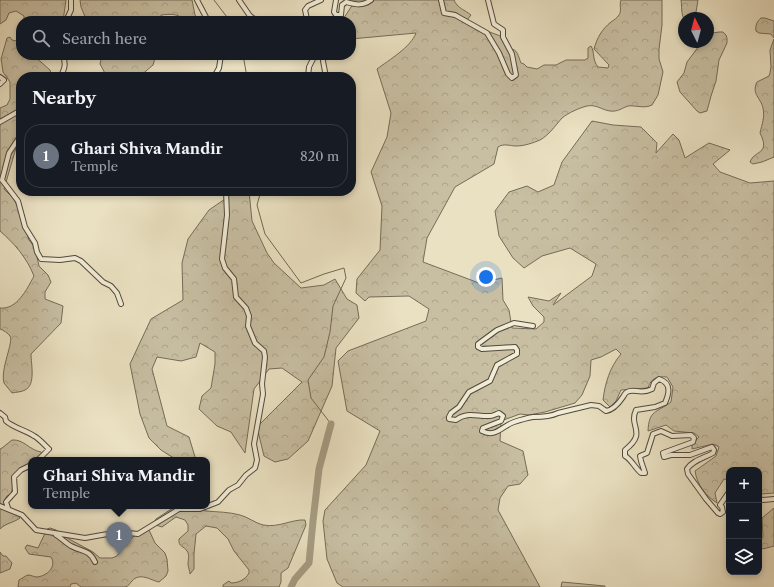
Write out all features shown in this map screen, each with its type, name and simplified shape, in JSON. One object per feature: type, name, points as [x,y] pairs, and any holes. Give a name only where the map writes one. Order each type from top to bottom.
[{"type":"street","points":[[68,16],[71,10],[71,0]]},
{"type":"street","points":[[197,0],[205,16]]},
{"type":"street","points":[[239,0],[250,16]]},
{"type":"street","points":[[307,16],[306,10],[308,6],[321,0]]},
{"type":"street","points":[[336,0],[334,12],[336,15],[341,15],[342,5],[346,2],[364,5],[371,0]]},
{"type":"street","points":[[441,0],[444,13],[455,15],[487,33],[499,53],[508,74],[512,78],[516,75],[512,54],[503,37],[502,30],[494,24],[488,0]]},
{"type":"street","points":[[62,72],[64,60]]},
{"type":"street","points":[[217,72],[220,60]]},
{"type":"street","points":[[308,72],[309,66],[313,60]]},
{"type":"street","points":[[323,60],[325,72]]},
{"type":"street","points":[[0,77],[4,80],[0,84]]},
{"type":"street","points":[[0,122],[16,113]]},
{"type":"street","points":[[16,142],[9,153],[2,180],[18,201],[25,227],[35,244],[41,259],[60,260],[75,258],[81,261],[103,282],[111,286],[117,293],[121,304]]},
{"type":"street","points":[[210,505],[218,502],[230,490],[238,485],[254,468],[257,460],[254,444],[263,394],[262,384],[266,357],[264,351],[255,343],[248,326],[249,316],[246,308],[236,297],[234,280],[225,268],[222,259],[226,215],[226,196]]},
{"type":"street","points":[[533,326],[514,323],[497,330],[478,344],[478,347],[482,349],[514,347],[517,350],[516,354],[497,365],[490,381],[469,392],[459,407],[451,413],[449,419],[456,420],[460,417],[476,415],[490,416],[499,413],[503,416],[501,421],[483,428],[482,431],[488,434],[512,422],[532,417],[553,415],[591,405],[599,406],[606,411],[611,410],[628,392],[633,390],[647,392],[652,389],[654,383],[659,379],[662,380],[668,388],[669,395],[665,403],[655,407],[636,410],[637,435],[632,444],[625,450],[624,456],[629,458],[636,469],[641,473],[645,473],[640,456],[647,452],[653,434],[661,431],[672,436],[691,435],[694,438],[693,442],[663,453],[664,457],[671,455],[690,455],[712,447],[714,450],[713,453],[688,466],[688,474],[706,499],[720,514],[723,512],[720,505],[726,496]]},
{"type":"street","points":[[0,413],[6,417],[6,421],[12,427],[21,428],[36,437],[49,449],[41,457]]},
{"type":"street","points":[[8,508],[6,502],[15,492],[14,477],[21,470],[28,466]]},
{"type":"street","points":[[762,500],[774,499]]},
{"type":"street","points":[[0,506],[22,515],[36,530],[85,538],[119,532],[138,534],[179,509],[200,509]]},
{"type":"street","points":[[54,533],[72,547],[84,550],[92,555],[95,562]]},
{"type":"green space","points":[[0,0],[66,0],[64,16],[24,16],[16,11],[9,13],[6,20],[0,24]]},
{"type":"green space","points":[[80,0],[192,0],[196,16],[178,16],[171,14],[161,16],[85,16]]},
{"type":"green space","points":[[349,0],[454,0],[459,7],[471,15],[467,20],[487,31],[503,37],[510,49],[515,50],[521,63],[527,67],[537,69],[544,65],[556,65],[566,60],[585,60],[588,58],[588,48],[591,46],[595,62],[598,67],[608,68],[609,65],[594,49],[598,37],[602,31],[619,15],[621,0],[662,0],[662,25],[659,59],[663,72],[658,95],[652,105],[646,107],[628,106],[613,111],[587,106],[564,116],[549,133],[540,140],[516,146],[505,145],[498,147],[494,164],[455,187],[427,238],[423,262],[479,283],[502,278],[503,300],[509,310],[512,328],[536,329],[544,322],[544,317],[533,306],[528,297],[549,301],[561,293],[553,305],[592,276],[596,264],[570,248],[542,256],[524,268],[513,258],[499,236],[495,211],[509,192],[527,186],[538,192],[554,185],[562,162],[592,121],[613,125],[641,127],[657,143],[656,153],[673,134],[679,140],[685,158],[709,143],[730,150],[713,164],[720,172],[750,183],[774,181],[774,493],[762,494],[762,467],[726,467],[726,479],[724,479],[715,493],[717,503],[703,490],[695,471],[716,456],[719,447],[713,444],[692,449],[692,445],[699,437],[694,433],[674,431],[666,425],[648,431],[652,415],[657,410],[671,402],[673,387],[667,377],[655,378],[648,388],[621,390],[616,401],[610,407],[603,400],[605,387],[609,376],[614,364],[621,354],[616,349],[601,357],[591,360],[590,376],[582,395],[575,403],[545,412],[529,415],[520,414],[501,421],[500,441],[523,451],[528,475],[520,484],[508,486],[500,498],[498,510],[540,587],[343,587],[337,583],[327,559],[323,521],[325,510],[366,465],[380,431],[347,411],[338,361],[348,351],[426,321],[429,309],[409,296],[369,297],[365,301],[356,293],[357,279],[380,250],[382,206],[371,172],[387,137],[391,113],[377,69],[405,48],[416,33],[356,39],[356,16],[345,16],[353,4]]},
{"type":"green space","points":[[681,0],[698,0],[696,12],[682,12]]},
{"type":"green space","points":[[761,18],[774,21],[774,38],[771,34],[759,33],[756,31],[758,21]]},
{"type":"green space","points":[[723,32],[726,35],[727,43],[719,60],[716,81],[707,111],[700,113],[680,92],[677,82],[684,73],[687,62],[698,48],[714,48],[714,33]]},
{"type":"green space","points":[[10,37],[12,40],[16,41],[16,60],[39,60],[51,72],[16,72],[16,148],[4,189],[13,198],[19,209],[29,240],[35,248],[39,266],[48,275],[51,282],[45,292],[45,299],[63,306],[61,323],[31,354],[31,384],[25,390],[12,393],[4,383],[3,377],[11,339],[8,334],[0,329],[0,308],[12,306],[21,298],[34,276],[20,251],[0,231],[0,108],[7,105],[10,99],[10,82],[3,72],[1,59],[7,38]]},
{"type":"green space","points":[[774,39],[774,157],[753,164],[750,162],[752,158],[763,149],[764,145],[760,133],[764,111],[756,93],[755,86],[757,82],[769,76],[771,67],[770,50]]},
{"type":"green space","points":[[101,60],[154,60],[153,65],[145,72],[104,72],[100,64]]},
{"type":"green space","points":[[227,196],[250,196],[252,221],[267,253],[274,263],[301,288],[324,285],[335,279],[347,299],[357,305],[359,318],[336,348],[332,386],[308,441],[288,459],[275,462],[264,456],[257,427],[302,382],[282,368],[269,369],[254,389],[245,453],[231,432],[217,426],[199,409],[202,396],[211,388],[215,364],[215,352],[200,343],[196,357],[181,361],[157,357],[152,369],[167,426],[189,437],[195,457],[172,457],[161,450],[149,438],[140,414],[130,364],[151,319],[183,300],[182,263],[188,239],[209,210],[225,199]]},
{"type":"green space","points":[[12,440],[16,440],[41,452],[44,457],[28,457],[28,470],[21,472],[16,477],[11,494],[7,496],[4,501],[5,504],[20,518],[0,529],[0,449]]},
{"type":"green space","points":[[774,508],[774,546],[763,549],[762,548],[762,518]]},
{"type":"green space","points":[[171,509],[196,509],[236,514],[257,523],[269,526],[300,520],[305,520],[306,525],[288,568],[281,573],[281,582],[279,587],[223,587],[223,585],[229,581],[231,583],[239,582],[249,573],[249,570],[234,551],[228,539],[217,528],[206,526],[196,534],[194,569],[190,574],[188,553],[179,542],[179,539],[188,531],[188,525],[185,520],[176,517],[162,527],[156,525],[156,519]]},
{"type":"green space","points":[[50,528],[93,552],[100,558],[112,558],[117,556],[124,545],[143,528],[149,530],[155,543],[165,553],[168,571],[166,576],[159,582],[145,577],[138,577],[125,587],[81,587],[76,583],[71,584],[70,587],[18,587],[19,580],[24,577],[28,575],[36,577],[44,575],[52,567],[53,561],[51,557],[29,554],[25,548],[27,545],[38,548],[47,529]]},
{"type":"green space","points":[[0,552],[12,563],[10,569],[0,573]]},
{"type":"green space","points":[[562,582],[605,586],[605,587],[561,587]]},
{"type":"waterway","points":[[214,0],[226,16]]},
{"type":"waterway","points":[[244,60],[246,72]]},
{"type":"waterway","points":[[260,196],[257,205],[265,234],[301,283],[344,268],[346,278],[333,306],[330,332],[324,357],[308,380],[311,398],[331,424]]},
{"type":"waterway","points":[[291,587],[295,579],[309,563],[319,469],[331,424]]},
{"type":"place","name":"Ghari Shiva Mandir","points":[[119,555]]}]
